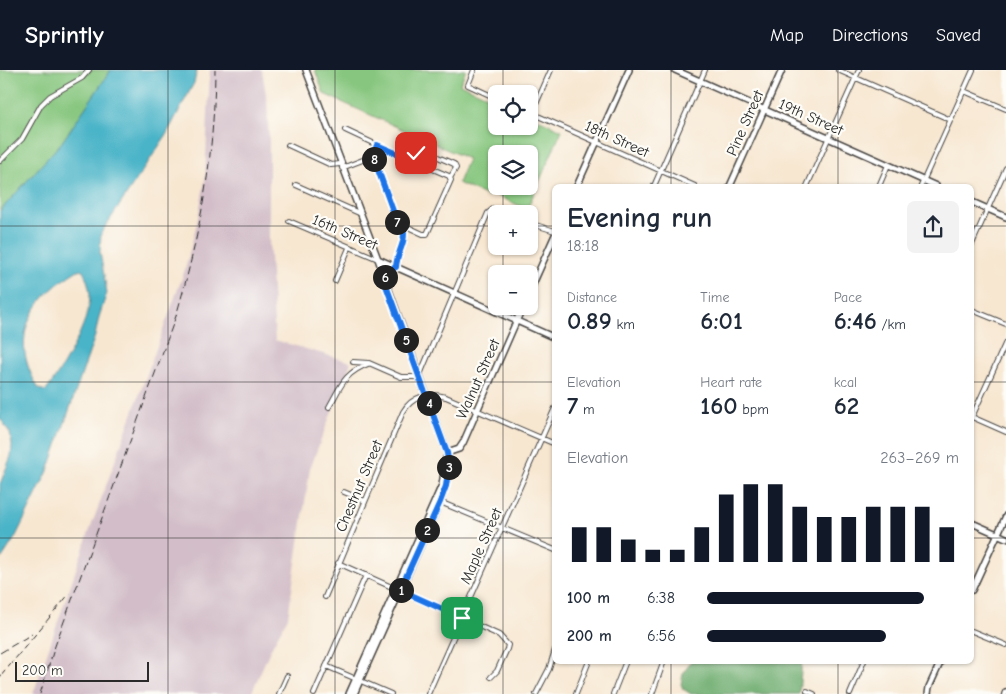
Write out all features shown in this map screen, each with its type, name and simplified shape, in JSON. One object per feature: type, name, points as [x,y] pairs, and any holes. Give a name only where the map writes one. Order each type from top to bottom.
[{"type":"main road","points":[[306,70],[378,260],[447,453],[449,466],[448,476],[438,501],[358,679],[349,694]]},
{"type":"main road","points":[[578,184],[628,70]]},
{"type":"main road","name":"19th Street","points":[[675,70],[888,165],[922,183]]},
{"type":"main road","name":"Pine Street","points":[[731,184],[782,70]]},
{"type":"main road","points":[[974,203],[1006,217]]},
{"type":"main road","points":[[538,272],[552,240]]},
{"type":"main road","name":"16th Street","points":[[378,260],[552,337]]},
{"type":"main road","points":[[384,280],[388,271],[396,267]]},
{"type":"main road","name":"Walnut Street","points":[[447,453],[459,449],[519,315]]},
{"type":"main road","points":[[974,586],[1006,516]]},
{"type":"main road","points":[[974,524],[1006,538]]},
{"type":"main road","points":[[928,694],[929,687],[940,664]]},
{"type":"main road","points":[[354,694],[358,679]]},
{"type":"street","points":[[0,161],[22,139],[42,104],[50,96],[82,78],[89,70]]},
{"type":"street","points":[[474,70],[468,85],[488,94]]},
{"type":"street","points":[[538,97],[551,70]]},
{"type":"street","points":[[655,184],[705,70]]},
{"type":"street","points":[[838,70],[951,120]]},
{"type":"street","points":[[808,184],[859,70]]},
{"type":"street","points":[[922,183],[973,70]]},
{"type":"street","points":[[964,91],[1006,109]]},
{"type":"street","name":"18th Street","points":[[538,117],[690,184]]},
{"type":"street","points":[[346,130],[450,178]]},
{"type":"street","points":[[288,145],[331,164],[341,166],[373,156]]},
{"type":"street","points":[[377,145],[373,156],[397,222],[427,234],[456,168],[454,164],[422,150],[418,151],[414,161]]},
{"type":"street","points":[[880,184],[888,165]]},
{"type":"street","points":[[974,240],[1006,168]]},
{"type":"street","points":[[296,185],[359,213]]},
{"type":"street","points":[[354,362],[368,363],[401,377],[419,377],[488,212]]},
{"type":"street","name":"16th Street","points":[[290,221],[378,260]]},
{"type":"street","points":[[396,267],[396,261],[406,236],[403,226]]},
{"type":"street","points":[[538,226],[552,232]]},
{"type":"street","points":[[335,281],[349,248]]},
{"type":"street","points":[[974,311],[1006,324]]},
{"type":"street","points":[[974,415],[1006,342]]},
{"type":"street","points":[[329,407],[345,379],[354,369],[368,363]]},
{"type":"street","points":[[426,395],[437,394],[446,397],[552,443]]},
{"type":"street","name":"Chestnut Street","points":[[324,597],[406,407],[410,402],[426,395]]},
{"type":"street","name":"Maple Street","points":[[428,694],[552,415]]},
{"type":"street","points":[[974,417],[1006,432]]},
{"type":"street","points":[[344,492],[365,501]]},
{"type":"street","points":[[438,501],[552,549]]},
{"type":"street","points":[[338,563],[499,635],[508,645],[497,671],[491,677]]},
{"type":"street","points":[[314,694],[366,575]]},
{"type":"street","points":[[974,632],[1006,646]]},
{"type":"street","points":[[536,694],[552,658]]},
{"type":"street","points":[[576,694],[588,664]]},
{"type":"street","points":[[614,694],[625,664]]},
{"type":"street","points":[[652,694],[663,664]]},
{"type":"street","points":[[850,694],[863,664]]},
{"type":"street","points":[[326,666],[391,694]]},
{"type":"street","points":[[279,694],[287,676]]},
{"type":"street","points":[[807,691],[814,694]]},
{"type":"shaded area","points":[[210,70],[262,70],[267,101],[269,141],[269,239],[275,340],[351,362],[310,468],[288,617],[271,648],[251,694],[33,694],[88,535],[185,270],[197,223],[205,180]]},
{"type":"green space","points":[[0,70],[111,70],[62,142],[0,211]]},
{"type":"green space","points":[[315,70],[466,70],[460,84],[488,96],[488,135],[538,135],[538,119],[562,130],[538,184],[538,145],[488,145],[487,196],[458,183],[468,159],[324,94]]},
{"type":"green space","points":[[496,195],[533,195],[529,205],[518,205]]},
{"type":"green space","points":[[689,664],[802,664],[799,694],[691,694],[683,689],[681,684],[683,674]]},
{"type":"water","points":[[111,70],[197,70],[194,83],[165,137],[101,233],[100,252],[107,293],[95,336],[48,471],[15,538],[0,561],[0,484],[11,456],[12,445],[10,433],[0,418],[0,211],[62,142]],"holes":[[[78,270],[83,271],[90,297],[85,320],[74,346],[52,382],[46,391],[39,389],[30,370],[25,353],[25,336],[29,321],[37,307],[62,281]]]},
{"type":"railway","points":[[40,694],[55,646],[176,316],[185,285],[199,224],[209,165],[215,70]]},
{"type":"railway","points":[[0,677],[70,593]]},
{"type":"railway","points":[[0,653],[32,634]]},
{"type":"route","points":[[416,153],[414,161],[377,145],[373,156],[397,222],[403,226],[406,236],[396,261],[396,267],[386,273],[384,280],[447,453],[449,466],[446,486],[440,502],[400,590],[462,618]]}]
